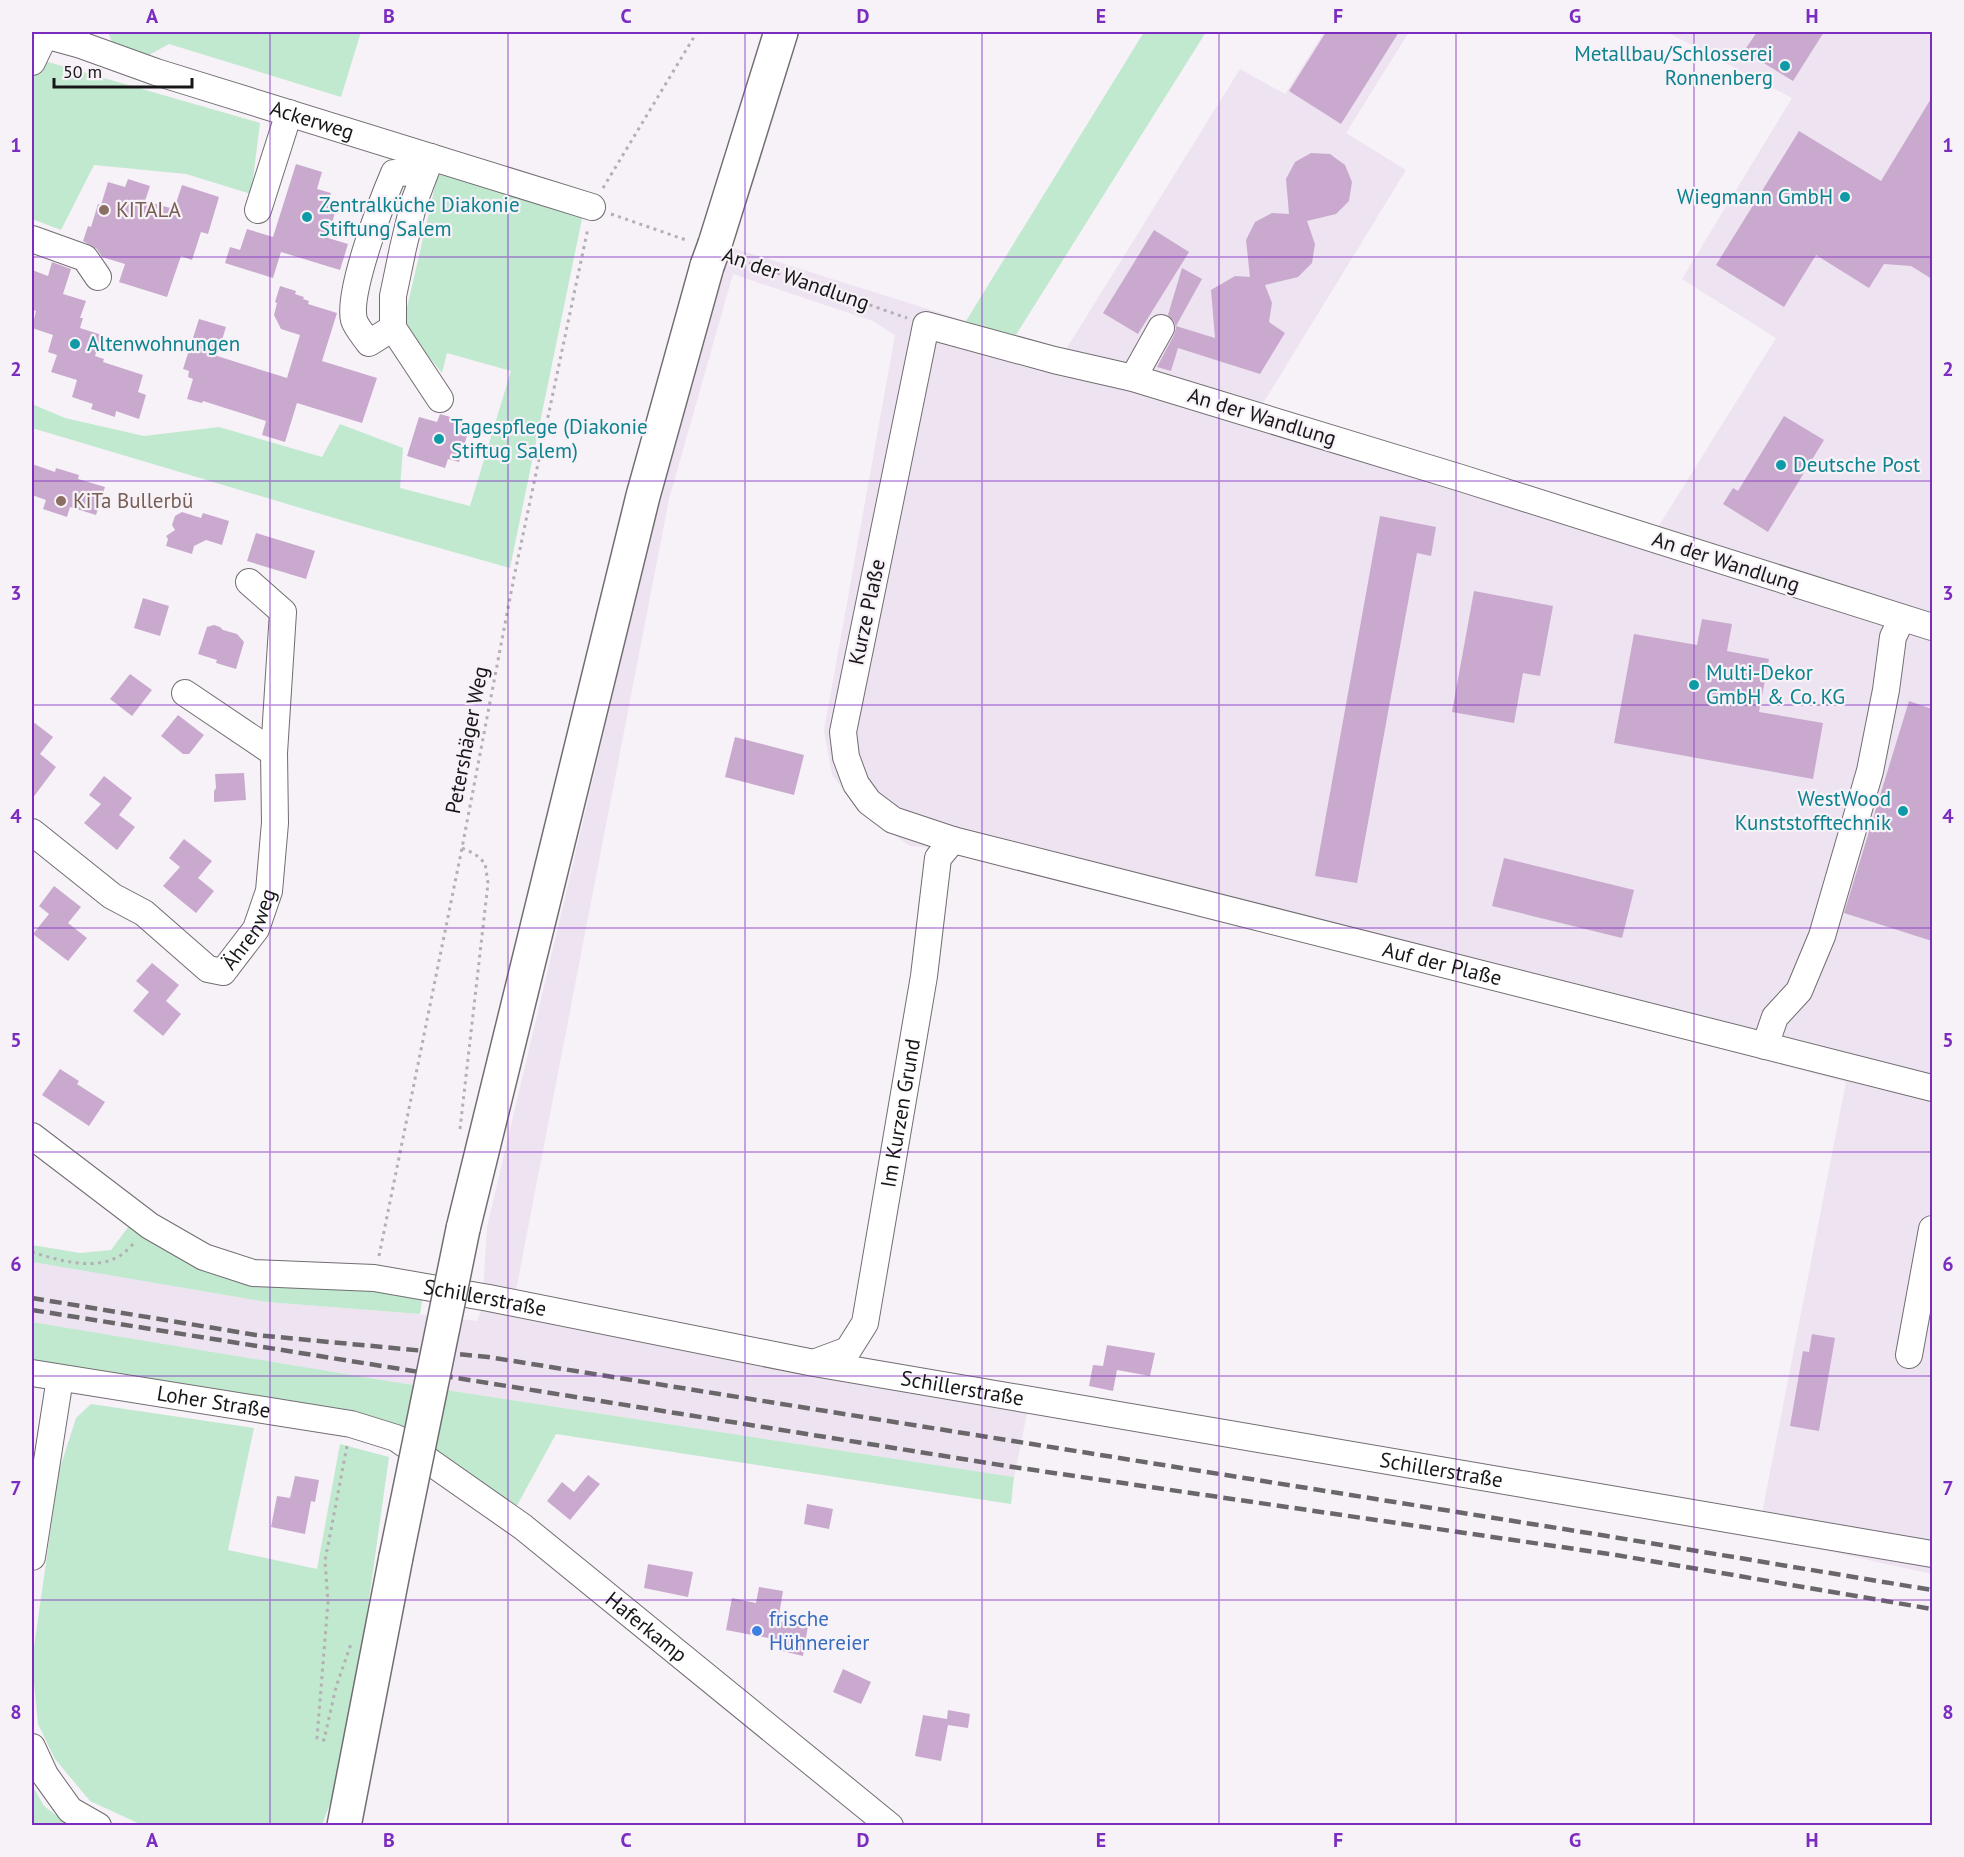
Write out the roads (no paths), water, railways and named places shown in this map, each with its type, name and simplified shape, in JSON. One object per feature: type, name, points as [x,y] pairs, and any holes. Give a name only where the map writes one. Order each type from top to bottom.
[{"type":"main road","points":[[344,1826],[463,1229],[643,495],[710,252],[781,32]]},
{"type":"street","name":"Ackerweg","points":[[39,33],[83,38],[156,72],[289,113],[428,165],[592,207]]},
{"type":"street","points":[[32,62],[39,33]]},
{"type":"street","points":[[258,210],[289,113]]},
{"type":"street","points":[[393,328],[369,343],[354,321],[353,300],[380,204],[394,173],[428,165]]},
{"type":"street","points":[[428,165],[414,202],[393,296],[393,328],[440,399]]},
{"type":"street","points":[[32,239],[85,258],[98,277]]},
{"type":"street","name":"An der Wandlung","points":[[926,325],[1054,360],[1133,378],[1461,478],[1932,627]]},
{"type":"street","name":"Kurze Plaße","points":[[926,325],[843,732],[846,757],[856,784],[869,802],[893,820],[953,840]]},
{"type":"street","points":[[1133,378],[1161,328]]},
{"type":"street","name":"Ährenweg","points":[[32,832],[112,896],[144,913],[208,969],[223,972],[256,929],[268,891],[275,823],[274,753],[283,612],[249,582]]},
{"type":"street","points":[[1765,1046],[1775,1017],[1799,991],[1822,936],[1870,771],[1886,690],[1893,637],[1902,618]]},
{"type":"street","points":[[184,693],[274,753]]},
{"type":"street","name":"Auf der Plaße","points":[[953,840],[1932,1088]]},
{"type":"street","name":"Im Kurzen Grund","points":[[814,1363],[848,1350],[865,1323],[924,976],[938,858],[953,840]]},
{"type":"street","name":"Schillerstraße","points":[[32,1136],[150,1226],[204,1257],[253,1273],[374,1278],[489,1298],[814,1363],[1932,1554]]},
{"type":"street","points":[[1909,1355],[1932,1229]]},
{"type":"street","name":"Loher Straße","points":[[32,1373],[351,1424],[396,1438]]},
{"type":"street","points":[[32,1557],[60,1378]]},
{"type":"street","name":"Haferkamp","points":[[396,1438],[523,1527],[890,1826]]},
{"type":"street","points":[[32,1748],[45,1775],[70,1810],[98,1826]]},
{"type":"railway","points":[[32,1298],[256,1335],[488,1357],[1932,1590]]},
{"type":"railway","points":[[32,1310],[1013,1467],[1616,1555],[1932,1609]]},
{"type":"place","name":"Metallbau/Schlosserei Ronnenberg","points":[[1785,66]]},
{"type":"place","name":"Wiegmann GmbH","points":[[1845,197]]},
{"type":"place","name":"KITALA","points":[[104,210]]},
{"type":"place","name":"Zentralküche Diakonie Stiftung Salem","points":[[307,217]]},
{"type":"place","name":"Altenwohnungen","points":[[75,344]]},
{"type":"place","name":"Tagespflege (Diakonie Stiftug Salem)","points":[[439,439]]},
{"type":"place","name":"Deutsche Post","points":[[1781,465]]},
{"type":"place","name":"KiTa Bullerbü","points":[[61,501]]},
{"type":"place","name":"Multi-Dekor GmbH & Co. KG","points":[[1694,685]]},
{"type":"place","name":"WestWood Kunststofftechnik","points":[[1903,811]]},
{"type":"place","name":"frische Hühnereier","points":[[757,1631]]}]
